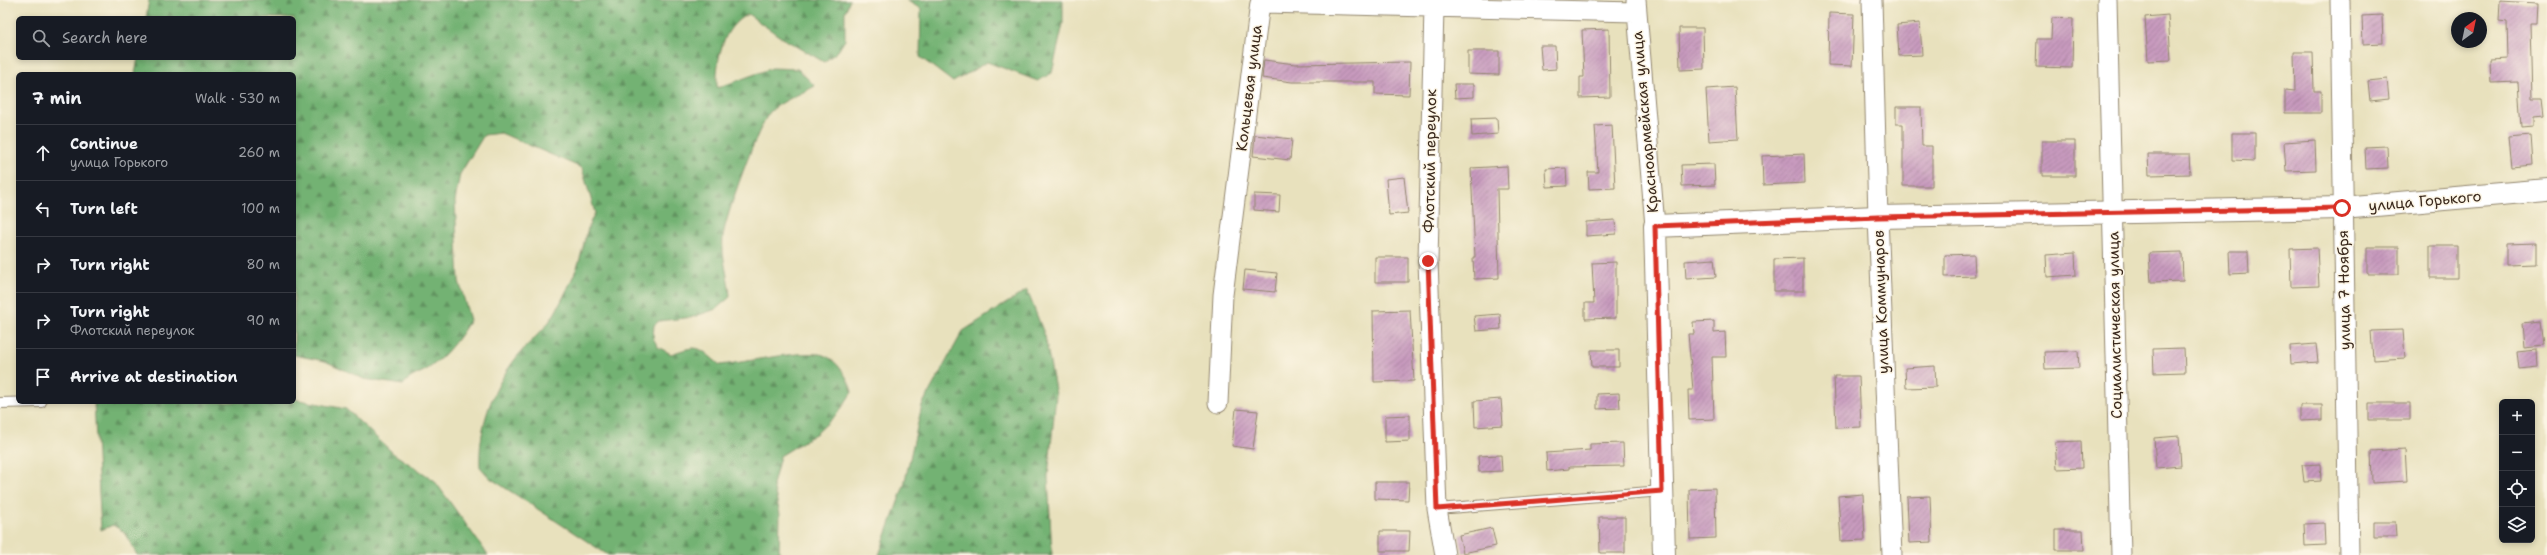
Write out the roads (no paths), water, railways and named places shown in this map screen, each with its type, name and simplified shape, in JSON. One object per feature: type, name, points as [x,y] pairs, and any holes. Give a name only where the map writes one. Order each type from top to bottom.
[{"type":"street","name":"улица Коммунаров","points":[[1872,0],[1878,217],[1892,555]]},
{"type":"street","name":"Социалистическая улица","points":[[2107,0],[2121,555]]},
{"type":"street","name":"улица 7 Ноября","points":[[2340,0],[2342,208],[2349,555]]},
{"type":"street","name":"Кольцевая улица","points":[[1218,403],[1223,295],[1260,1],[1434,7],[1635,6]]},
{"type":"street","name":"Красноармейская улица","points":[[1635,6],[1655,226],[1664,555]]},
{"type":"street","name":"Флотский переулок","points":[[1434,7],[1428,261],[1437,509],[1445,555]]},
{"type":"street","name":"улица Горького","points":[[1655,226],[1878,217],[2342,208],[2547,190]]},
{"type":"lane","points":[[0,403],[16,403]]},
{"type":"lane","points":[[1437,509],[1662,491]]}]
